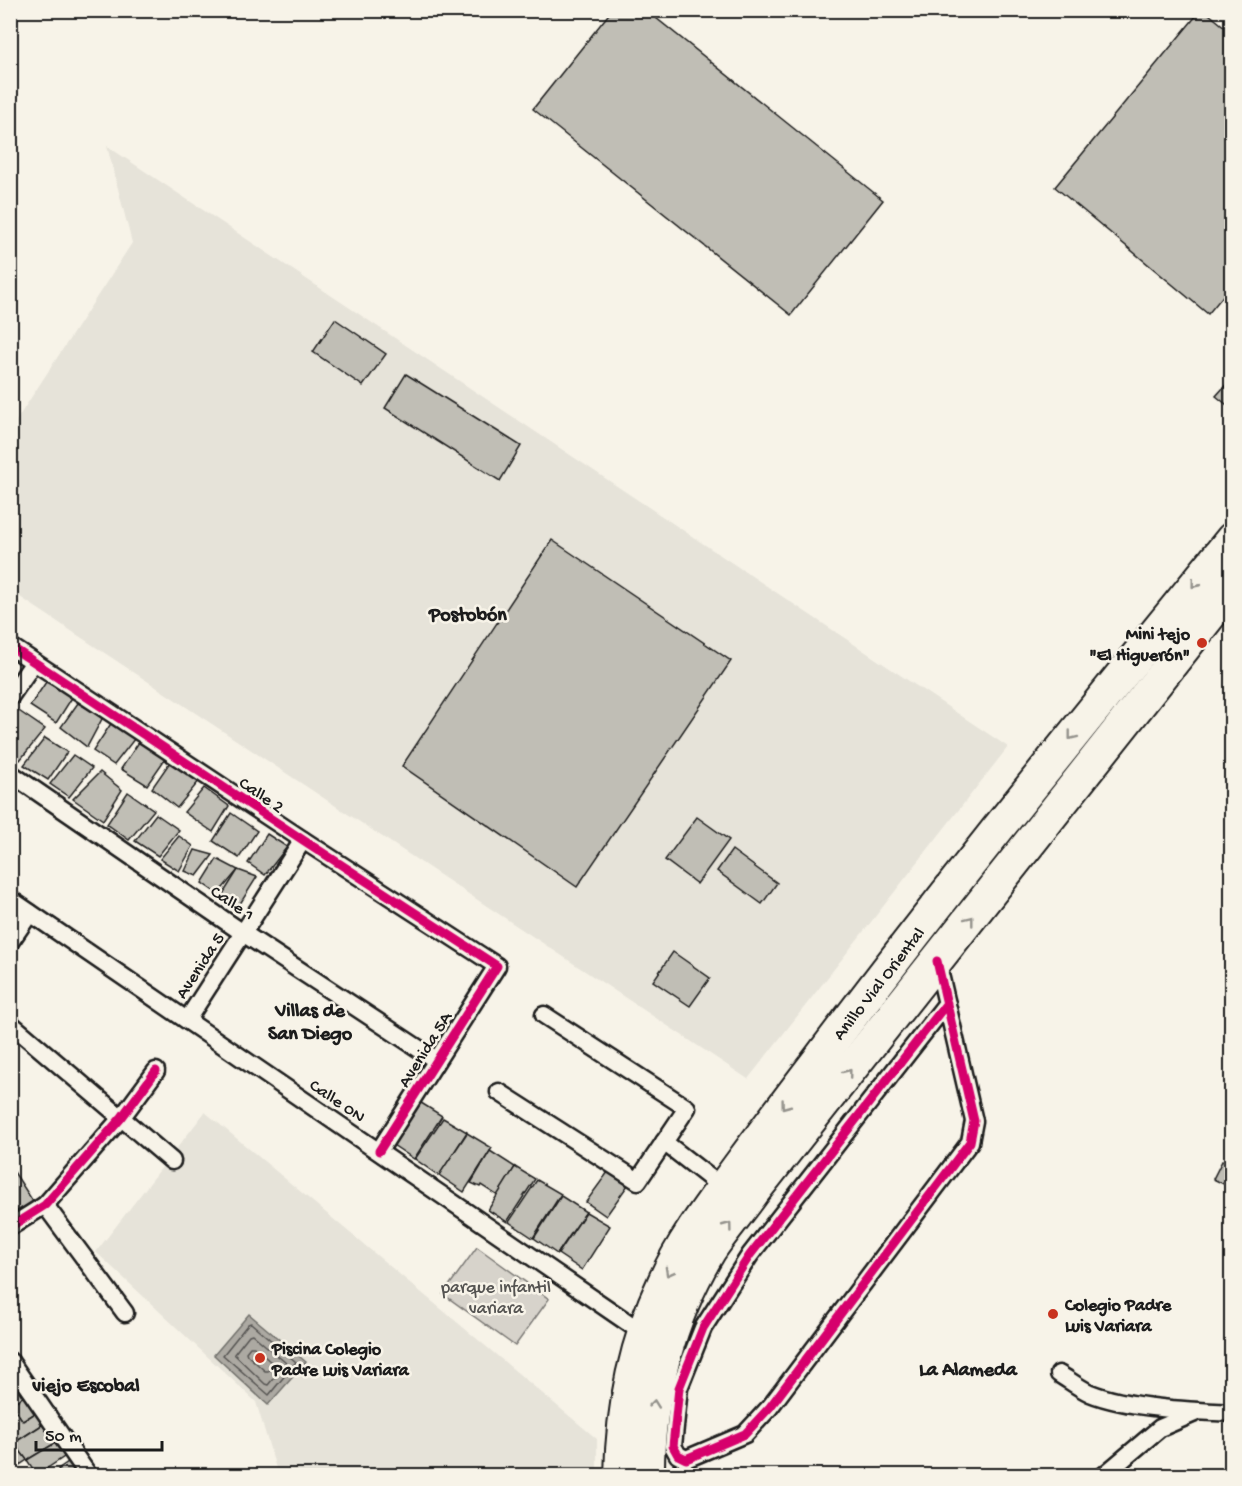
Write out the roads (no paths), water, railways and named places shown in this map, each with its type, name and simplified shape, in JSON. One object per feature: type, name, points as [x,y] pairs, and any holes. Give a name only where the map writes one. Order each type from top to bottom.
[{"type":"highway","name":"Anillo Vial Oriental","points":[[642,1472],[621,1444],[629,1388],[643,1333],[669,1272],[690,1233],[858,1007],[1078,728],[1232,539]]},
{"type":"highway","name":"Anillo Vial Oriental","points":[[642,1472],[656,1388],[677,1317],[710,1251],[754,1191],[1232,587]]},
{"type":"street","name":"Calle 2","points":[[10,646],[497,966]]},
{"type":"street","points":[[10,697],[34,662]]},
{"type":"street","name":"Calle 1","points":[[10,773],[243,933],[436,1060]]},
{"type":"street","name":"Avenida 5","points":[[187,1020],[303,840]]},
{"type":"street","name":"Calle 0N","points":[[10,899],[643,1333]]},
{"type":"street","points":[[10,942],[30,913]]},
{"type":"street","points":[[937,962],[974,1121],[970,1142],[770,1407],[745,1434],[686,1459],[678,1455],[673,1446],[679,1388],[703,1328],[750,1255],[946,1003]]},
{"type":"street","name":"Avenida 5A","points":[[379,1151],[497,966]]},
{"type":"street","points":[[499,1092],[638,1181],[687,1108],[544,1015]]},
{"type":"street","points":[[10,1023],[172,1161]]},
{"type":"street","points":[[10,1227],[45,1205],[122,1117],[156,1071]]},
{"type":"street","points":[[664,1142],[723,1188]]},
{"type":"street","points":[[45,1205],[125,1313]]},
{"type":"street","points":[[11,1364],[89,1476]]},
{"type":"street","points":[[1059,1374],[1088,1392],[1112,1400],[1232,1413]]},
{"type":"street","points":[[1103,1476],[1160,1428],[1197,1411]]},
{"type":"water","name":"Piscina Colegio Padre Luis Variara","points":[[249,1314],[306,1362],[268,1405],[214,1355]]},
{"type":"place","name":"Mini tejo \"El Higuerón\"","points":[[1202,643]]},
{"type":"place","name":"Colegio Padre Luis Variara","points":[[1053,1314]]},
{"type":"place","name":"Piscina Colegio Padre Luis Variara","points":[[260,1358]]},
{"type":"district","name":"Postobón","points":[[468,613]]},
{"type":"district","name":"Villas de San Diego","points":[[310,1020]]},
{"type":"district","name":"La Alameda","points":[[968,1368]]},
{"type":"district","name":"viejo Escobal","points":[[86,1384]]},
{"type":"park label","name":"parque infantil variara","points":[[496,1296]]}]
